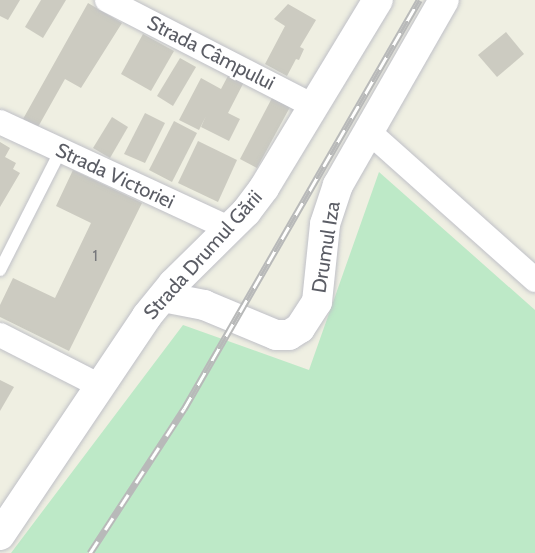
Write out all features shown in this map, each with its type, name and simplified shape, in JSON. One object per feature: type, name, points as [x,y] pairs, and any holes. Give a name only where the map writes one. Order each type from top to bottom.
[{"type":"street","name":"Strada Câmpului","points":[[107,0],[315,106]]},
{"type":"street","name":"Strada Drumul Gării","points":[[0,535],[98,385],[163,297],[230,229],[264,188],[378,0]]},
{"type":"street","name":"Drumul Iza","points":[[163,297],[204,305],[276,335],[289,335],[300,328],[317,302],[332,201],[368,131],[444,0]]},
{"type":"street","name":"Strada Victoriei","points":[[0,122],[230,229]]},
{"type":"street","points":[[368,131],[535,280]]},
{"type":"street","points":[[0,335],[98,385]]},
{"type":"lane","points":[[0,270],[61,150]]},
{"type":"green space","points":[[379,172],[535,310],[535,553],[11,553],[183,325],[309,370]]},
{"type":"building","points":[[0,0],[20,0],[8,20],[0,16]]},
{"type":"building","points":[[41,0],[66,0],[43,38],[25,27]]},
{"type":"building","points":[[88,3],[122,23],[81,88],[65,79],[38,127],[23,119]]},
{"type":"building","points":[[288,4],[316,20],[300,47],[304,49],[299,60],[296,59],[287,76],[265,64],[285,26],[274,19]]},
{"type":"building","points":[[506,32],[524,54],[497,77],[478,55]]},
{"type":"building","points":[[143,34],[174,51],[151,91],[121,74]]},
{"type":"building","points":[[180,58],[196,67],[173,106],[157,96]]},
{"type":"building","points":[[229,74],[244,82],[228,113],[240,119],[229,141],[201,127],[206,116],[199,130],[179,120],[201,78],[221,89]]},
{"type":"building","points":[[272,98],[290,107],[257,168],[240,159]]},
{"type":"building","points":[[145,113],[165,123],[145,163],[124,154]]},
{"type":"building","points":[[112,117],[128,127],[110,158],[93,148]]},
{"type":"building","points":[[174,121],[197,133],[172,182],[149,170]]},
{"type":"building","points":[[198,141],[237,160],[218,202],[178,183]]},
{"type":"building","points":[[0,142],[10,148],[5,157],[16,163],[13,169],[20,173],[0,207]]},
{"type":"building","points":[[73,170],[142,203],[69,351],[0,317],[0,305],[13,278],[55,298],[91,223],[56,206]]},
{"type":"building","points":[[0,380],[14,387],[0,411]]},
{"type":"railway","points":[[90,553],[184,409],[419,0]]}]
